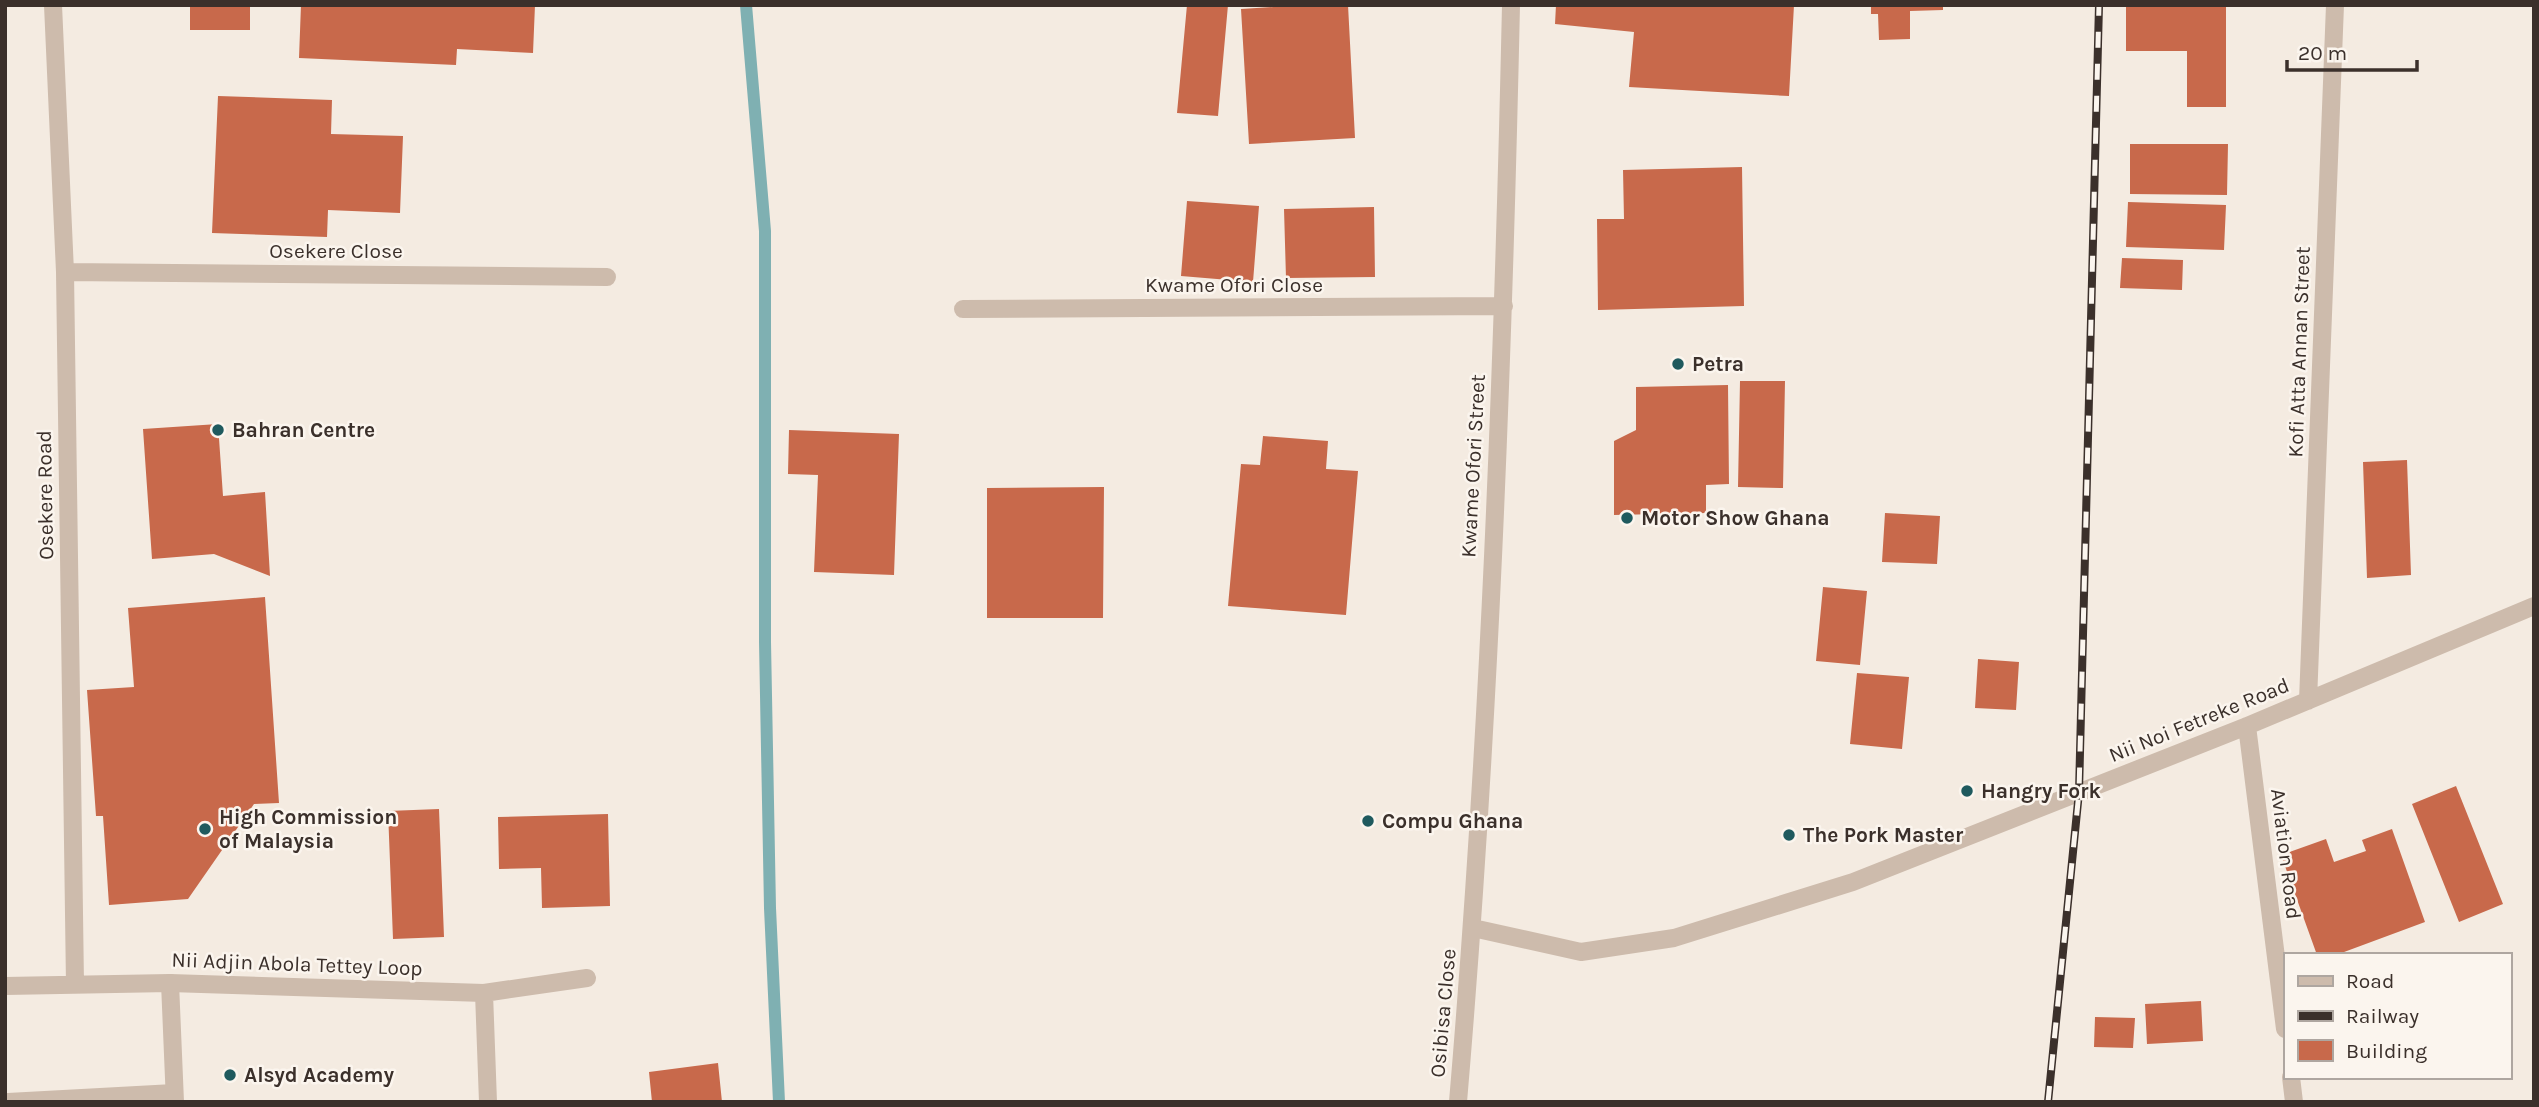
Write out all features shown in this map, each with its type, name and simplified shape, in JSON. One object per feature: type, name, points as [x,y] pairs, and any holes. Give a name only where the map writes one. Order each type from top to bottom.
[{"type":"street","name":"Osekere Road","points":[[53,5],[65,272],[75,985]]},
{"type":"street","name":"Kwame Ofori Street","points":[[1473,928],[1504,306],[1511,5]]},
{"type":"street","name":"Kofi Atta Annan Street","points":[[2308,701],[2334,5]]},
{"type":"street","name":"Osekere Close","points":[[65,272],[607,276]]},
{"type":"street","name":"Kwame Ofori Close","points":[[963,309],[1504,306]]},
{"type":"street","name":"Nii Noi Fetreke Road","points":[[1473,928],[1581,951],[1674,938],[1853,882],[2247,726],[2534,606]]},
{"type":"street","name":"Aviation Road","points":[[2247,726],[2284,1021]]},
{"type":"street","name":"Osibisa Close","points":[[1458,1102],[1473,928]]},
{"type":"street","name":"Nii Adjin Abola Tettey Loop","points":[[5,986],[170,982],[484,993],[587,978]]},
{"type":"street","points":[[8,1102],[175,1097],[170,982]]},
{"type":"street","points":[[484,993],[488,1102]]},
{"type":"street","points":[[2291,1079],[2294,1102]]},
{"type":"building","points":[[190,5],[250,5],[250,30],[190,30]]},
{"type":"building","points":[[301,5],[535,5],[533,53],[457,49],[456,65],[299,58]]},
{"type":"building","points":[[1187,5],[1228,5],[1218,116],[1177,113]]},
{"type":"building","points":[[1348,5],[1355,138],[1249,144],[1241,9]]},
{"type":"building","points":[[1556,5],[1794,5],[1789,96],[1629,87],[1634,32],[1555,24]]},
{"type":"building","points":[[1871,5],[1943,5],[1943,10],[1910,11],[1910,39],[1879,40],[1878,14],[1871,14]]},
{"type":"building","points":[[2126,5],[2226,5],[2226,107],[2187,107],[2187,51],[2126,51]]},
{"type":"building","points":[[218,96],[332,100],[331,134],[403,136],[400,213],[328,210],[327,237],[212,233]]},
{"type":"building","points":[[2130,144],[2228,144],[2227,195],[2130,194]]},
{"type":"building","points":[[1742,167],[1744,306],[1598,310],[1597,219],[1624,219],[1623,170]]},
{"type":"building","points":[[1187,201],[1259,206],[1253,282],[1181,276]]},
{"type":"building","points":[[2128,202],[2226,205],[2224,250],[2126,247]]},
{"type":"building","points":[[1374,207],[1375,277],[1286,278],[1284,209]]},
{"type":"building","points":[[2122,258],[2183,260],[2182,290],[2120,288]]},
{"type":"building","points":[[1740,381],[1785,381],[1783,488],[1738,487]]},
{"type":"building","points":[[1728,385],[1729,484],[1706,485],[1706,513],[1614,515],[1614,441],[1636,430],[1636,387]]},
{"type":"building","points":[[218,424],[223,496],[265,492],[270,576],[214,554],[152,559],[143,429]]},
{"type":"building","points":[[789,430],[899,434],[894,575],[814,572],[818,475],[788,474]]},
{"type":"building","points":[[1263,436],[1328,441],[1326,469],[1358,471],[1346,615],[1228,606],[1241,464],[1260,465]]},
{"type":"building","points":[[2407,460],[2411,575],[2367,578],[2363,462]]},
{"type":"building","points":[[1104,487],[1103,618],[987,618],[987,488]]},
{"type":"building","points":[[1885,513],[1940,516],[1937,564],[1882,562]]},
{"type":"building","points":[[1823,587],[1867,591],[1860,665],[1816,661]]},
{"type":"building","points":[[265,597],[279,803],[254,804],[188,899],[109,905],[103,816],[96,816],[87,690],[134,687],[128,608]]},
{"type":"building","points":[[1978,659],[2019,662],[2016,710],[1975,708]]},
{"type":"building","points":[[1857,673],[1909,677],[1902,749],[1850,744]]},
{"type":"building","points":[[2456,786],[2503,904],[2459,922],[2412,804]]},
{"type":"building","points":[[439,809],[444,937],[393,939],[388,811]]},
{"type":"building","points":[[608,814],[610,906],[542,908],[541,868],[499,869],[498,817]]},
{"type":"building","points":[[2392,829],[2425,922],[2341,953],[2316,953],[2281,855],[2326,839],[2334,862],[2366,851],[2362,840]]},
{"type":"building","points":[[2201,1001],[2203,1041],[2147,1044],[2145,1004]]},
{"type":"building","points":[[2095,1017],[2135,1018],[2133,1048],[2094,1047]]},
{"type":"building","points":[[718,1063],[722,1102],[652,1102],[649,1072]]},
{"type":"waterway","points":[[746,5],[765,231],[765,642],[770,908],[779,1102]]},
{"type":"railway","points":[[2048,1102],[2079,792],[2099,5]]},
{"type":"place","name":"Petra","points":[[1678,364]]},
{"type":"place","name":"Bahran Centre","points":[[218,430]]},
{"type":"place","name":"Motor Show Ghana","points":[[1627,518]]},
{"type":"place","name":"Hangry Fork","points":[[1967,791]]},
{"type":"place","name":"Compu Ghana","points":[[1368,821]]},
{"type":"place","name":"High Commission of Malaysia","points":[[205,829]]},
{"type":"place","name":"The Pork Master","points":[[1789,835]]},
{"type":"place","name":"Alsyd Academy","points":[[230,1075]]}]
